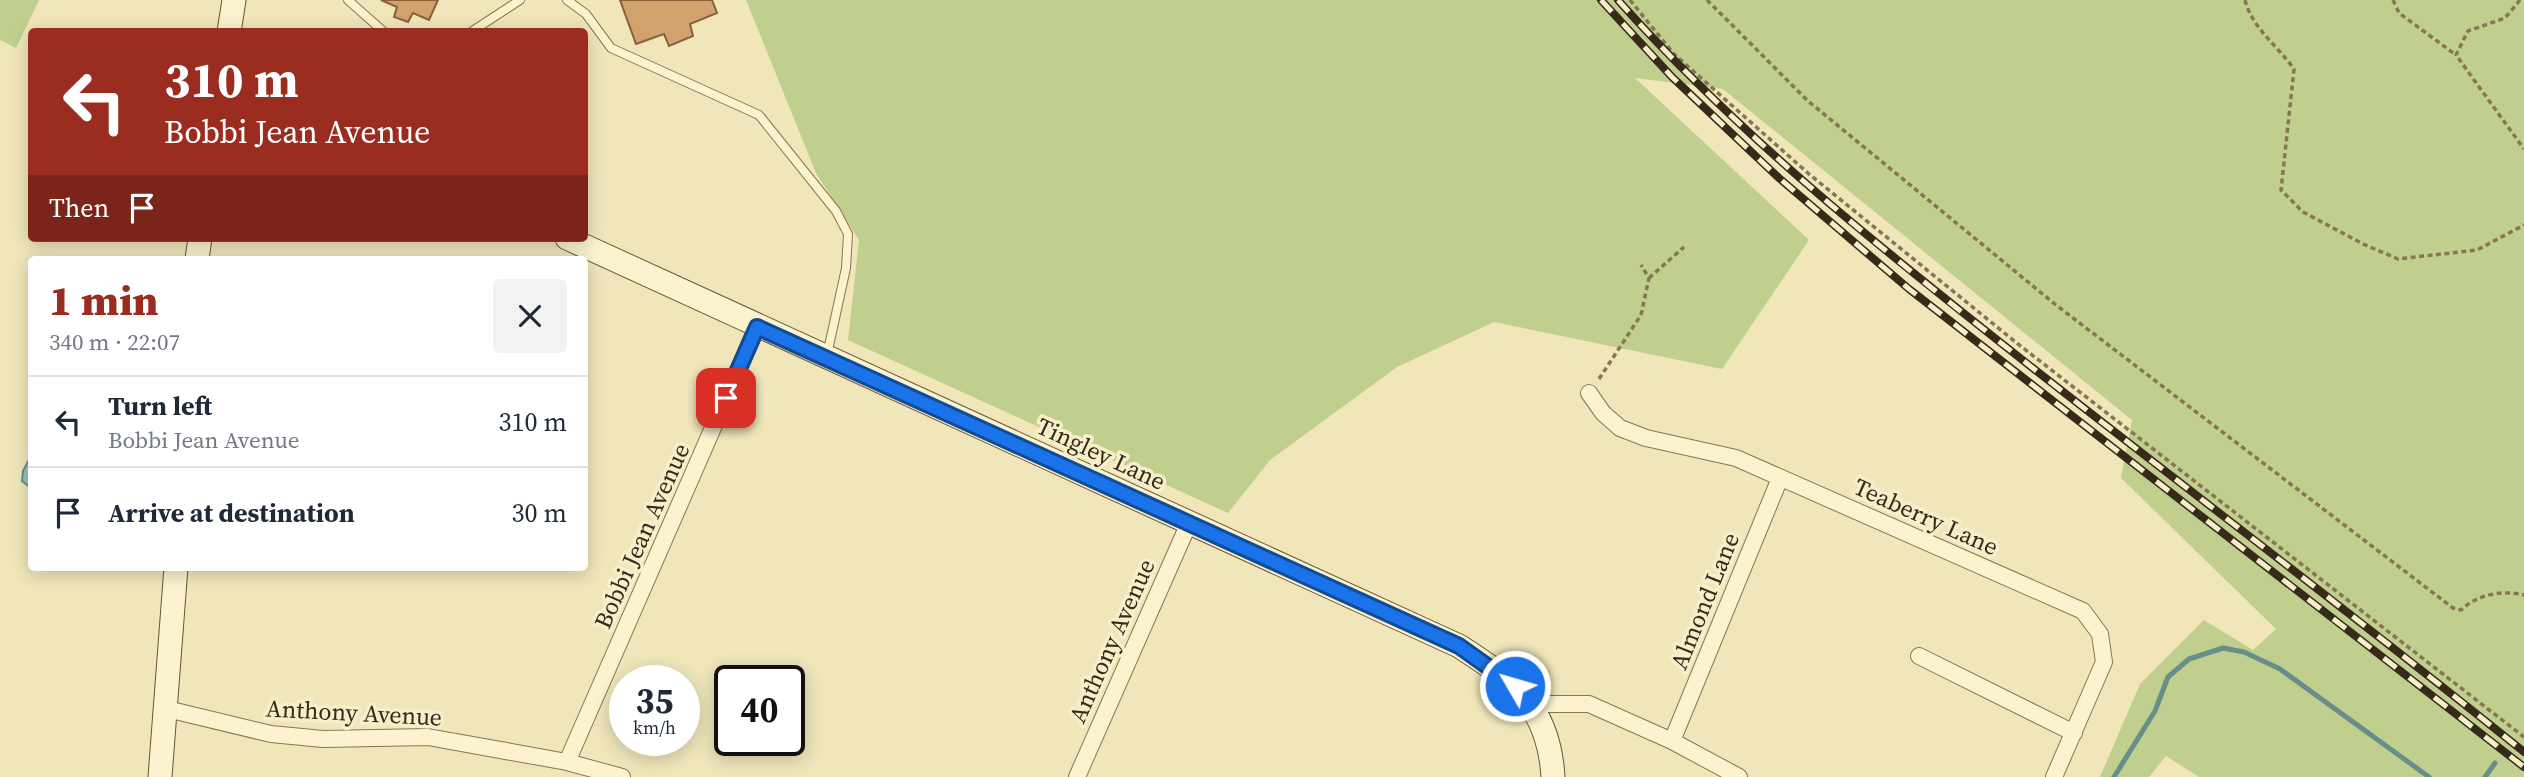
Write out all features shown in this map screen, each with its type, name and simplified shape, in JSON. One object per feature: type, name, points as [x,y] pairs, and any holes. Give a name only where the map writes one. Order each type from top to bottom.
[{"type":"street","points":[[230,28],[234,0]]},
{"type":"street","name":"Tingley Lane","points":[[576,242],[1459,646],[1495,669],[1532,704],[1549,742],[1553,777]]},
{"type":"street","name":"Bobbi Jean Avenue","points":[[567,762],[757,327]]},
{"type":"street","name":"Teaberry Lane","points":[[1589,393],[1603,413],[1620,428],[1646,438],[1736,458],[2083,611],[2100,634],[2104,662],[2054,777]]},
{"type":"street","name":"Almond Lane","points":[[1672,741],[1780,478]]},
{"type":"street","name":"Anthony Avenue","points":[[1076,777],[1189,523]]},
{"type":"street","points":[[160,777],[176,571]]},
{"type":"street","points":[[1919,656],[2074,733]]},
{"type":"street","points":[[1532,704],[1589,704],[1672,741],[1739,777]]},
{"type":"street","name":"Anthony Avenue","points":[[167,709],[271,734],[323,739],[428,737],[567,762],[621,777]]},
{"type":"lane","points":[[348,0],[380,28]]},
{"type":"lane","points":[[477,28],[520,0]]},
{"type":"lane","points":[[566,0],[586,14],[611,48],[759,115],[836,211],[848,234],[845,268],[826,357]]},
{"type":"path","points":[[1630,0],[1674,54],[1809,174],[2018,344],[2524,737]]},
{"type":"path","points":[[1707,0],[1808,101],[2056,305],[2453,608],[2462,610],[2471,601],[2493,593],[2524,595]]},
{"type":"path","points":[[2245,0],[2250,20],[2277,44],[2294,69],[2281,191],[2304,212],[2363,244],[2398,259],[2477,250],[2524,225]]},
{"type":"path","points":[[2393,0],[2399,13],[2456,55],[2524,149]]},
{"type":"path","points":[[2456,55],[2468,31],[2505,18],[2520,0]]},
{"type":"path","points":[[1649,278],[1684,247]]},
{"type":"path","points":[[1589,393],[1632,333],[1649,292],[1649,278],[1641,265]]},
{"type":"green space","points":[[0,0],[39,0],[16,48],[0,40]]},
{"type":"green space","points":[[746,0],[2524,0],[2524,777],[2199,777],[2166,756],[2149,777],[2100,777],[2140,684],[2204,620],[2253,650],[2276,629],[2121,478],[2132,420],[1723,89],[1635,78],[1809,240],[1722,369],[1494,322],[1397,367],[1270,460],[1228,513],[848,340],[859,240],[816,173]]},
{"type":"water","points":[[28,462],[28,486],[22,481]]},
{"type":"building","points":[[381,0],[438,0],[429,20],[413,13],[408,22],[394,17],[397,7]]},
{"type":"building","points":[[620,0],[712,0],[717,13],[690,24],[693,36],[669,46],[664,34],[636,44]]},
{"type":"waterway","points":[[2114,777],[2155,711],[2168,677],[2189,659],[2223,648],[2244,652],[2280,669],[2429,777]]},
{"type":"waterway","points":[[2485,777],[2495,763]]},
{"type":"railway","points":[[1601,0],[1672,77],[1779,178],[1909,289],[2524,767]]},
{"type":"railway","points":[[1618,0],[1665,51],[1766,148],[1871,238],[2034,369],[2524,752]]},
{"type":"route","points":[[726,398],[757,327],[1459,646],[1495,669],[1515,686]]}]
